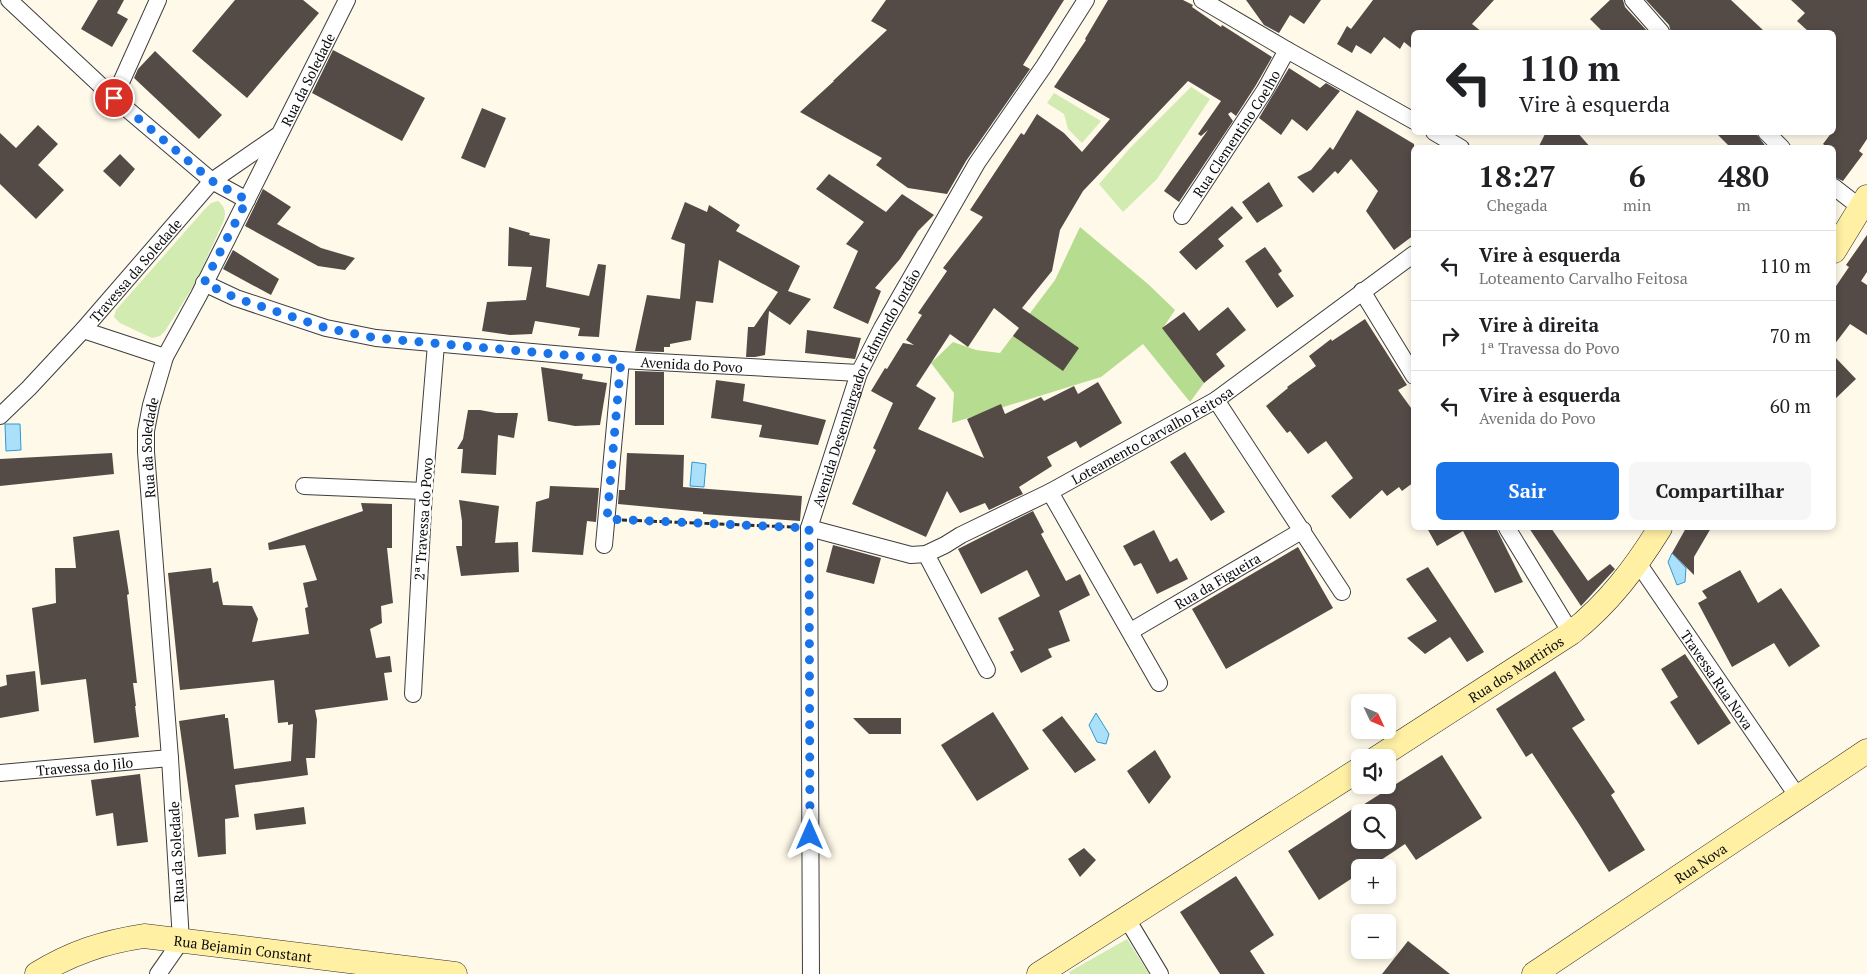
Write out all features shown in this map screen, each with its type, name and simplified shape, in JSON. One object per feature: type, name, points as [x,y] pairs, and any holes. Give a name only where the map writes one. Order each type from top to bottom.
[{"type":"street","points":[[9,0],[114,98],[212,181],[247,200]]},
{"type":"street","points":[[114,98],[158,0]]},
{"type":"street","name":"Rua da Soledade","points":[[181,941],[170,758],[146,452],[146,431],[151,405],[165,358],[347,0]]},
{"type":"street","name":"Avenida Desembargador Edmundo Jordão","points":[[810,974],[809,528],[859,373],[882,328],[977,164],[1044,66],[1086,0]]},
{"type":"street","points":[[1202,0],[1411,119]]},
{"type":"street","points":[[1633,0],[1659,30]]},
{"type":"street","name":"Rua Clementino Coelho","points":[[1182,216],[1265,90],[1287,50]]},
{"type":"street","name":"Travessa da Soledade","points":[[0,416],[83,330],[212,181],[278,135]]},
{"type":"street","points":[[1439,135],[1455,145]]},
{"type":"street","points":[[1769,135],[1779,145]]},
{"type":"street","points":[[1836,188],[1864,202],[1836,249]]},
{"type":"street","name":"Loteamento Carvalho Feitosa","points":[[926,554],[1050,492],[1216,400],[1411,256]]},
{"type":"street","name":"Avenida do Povo","points":[[204,283],[236,298],[326,328],[376,338],[621,360],[859,373]]},
{"type":"street","points":[[1362,291],[1411,371]]},
{"type":"street","points":[[83,330],[165,358]]},
{"type":"street","name":"2ª Travessa do Povo","points":[[413,694],[424,492],[436,344]]},
{"type":"street","points":[[604,545],[621,360]]},
{"type":"street","points":[[1216,400],[1342,592]]},
{"type":"street","points":[[304,486],[424,492]]},
{"type":"street","points":[[1050,492],[1159,683]]},
{"type":"street","points":[[809,528],[911,555],[926,554],[987,670]]},
{"type":"street","name":"Rua da Figueira","points":[[1130,631],[1303,530]]},
{"type":"street","points":[[1508,530],[1572,633]]},
{"type":"street","name":"Rua dos Martirios","points":[[1391,749],[1572,633],[1593,616],[1638,563],[1659,530]]},
{"type":"street","name":"Travessa Rua Nova","points":[[1638,563],[1798,797]]},
{"type":"street","name":"Rua Nova","points":[[1534,974],[1867,751]]},
{"type":"street","name":"Travessa do Jilo","points":[[0,773],[170,758]]},
{"type":"street","points":[[1054,971],[1127,918],[1351,775]]},
{"type":"street","points":[[1127,918],[1160,974]]},
{"type":"street","name":"Rua Bejamin Constant","points":[[37,974],[60,960],[89,948],[144,936],[167,937],[181,941],[455,974]]},
{"type":"street","points":[[158,974],[181,941]]},
{"type":"path","points":[[607,519],[809,528]]},
{"type":"green space","points":[[1191,87],[1210,99],[1157,179],[1123,212],[1099,184],[1131,147]]},
{"type":"green space","points":[[1054,93],[1101,121],[1082,143],[1068,129],[1064,114],[1047,103]]},
{"type":"green space","points":[[218,201],[224,209],[224,220],[196,282],[165,331],[160,336],[152,338],[120,323],[114,317],[116,310],[204,210],[211,203]]},
{"type":"green space","points":[[1080,227],[1148,284],[1175,310],[1163,328],[1204,383],[1190,402],[1143,344],[1101,377],[952,423],[954,393],[931,363],[953,342],[976,350],[1000,353],[1055,280]]},
{"type":"green space","points":[[1127,939],[1149,974],[1070,974],[1069,972]]},
{"type":"water","points":[[5,424],[20,424],[21,450],[6,451]]},
{"type":"water","points":[[692,462],[706,464],[704,487],[690,486]]},
{"type":"water","points":[[1672,553],[1686,568],[1685,582],[1677,585],[1668,562]]},
{"type":"water","points":[[1096,713],[1109,734],[1106,744],[1097,742],[1089,725]]},
{"type":"building","points":[[98,0],[124,0],[117,13],[128,19],[112,47],[81,29]]},
{"type":"building","points":[[235,0],[303,0],[319,13],[247,98],[192,51]]},
{"type":"building","points":[[886,0],[1064,0],[1023,65],[1030,69],[966,161],[947,194],[908,188],[876,165],[882,158],[800,112],[887,30],[871,21]]},
{"type":"building","points":[[1108,0],[1183,0],[1193,5],[1192,7],[1221,27],[1222,25],[1272,57],[1236,116],[1231,112],[1228,114],[1233,121],[1179,202],[1164,191],[1208,130],[1201,136],[1198,134],[1221,101],[1188,81],[1083,191],[1060,230],[1052,271],[1022,308],[1079,348],[1063,371],[1013,336],[1019,328],[994,308],[968,347],[950,334],[916,386],[936,398],[918,429],[984,458],[967,419],[1001,404],[1005,414],[1041,397],[1044,401],[1074,386],[1078,394],[1098,382],[1122,423],[1080,448],[1076,441],[1047,457],[1052,466],[1019,487],[1023,494],[989,510],[985,503],[960,513],[947,491],[926,537],[852,504],[876,450],[873,448],[893,403],[871,391],[903,343],[914,345],[906,340],[922,315],[918,313],[947,271],[943,268],[983,217],[970,210],[1021,133],[1024,135],[1037,114],[1064,133],[1082,152],[1110,119],[1054,87],[1086,40]]},
{"type":"building","points":[[1246,0],[1321,0],[1304,24],[1290,15],[1279,33],[1264,25]]},
{"type":"building","points":[[1373,0],[1494,0],[1472,24],[1480,30],[1411,30],[1411,48],[1404,42],[1400,49],[1384,37],[1371,54],[1356,45],[1352,53],[1337,44],[1347,26],[1351,29]]},
{"type":"building","points":[[1610,0],[1623,0],[1625,7],[1646,30],[1601,30],[1590,19]]},
{"type":"building","points":[[1646,0],[1731,0],[1763,30],[1670,30],[1669,25]]},
{"type":"building","points":[[1791,0],[1867,0],[1867,139],[1859,151],[1863,154],[1843,181],[1836,178],[1836,145],[1823,144],[1830,135],[1836,135],[1836,30],[1807,30],[1797,21],[1805,13]]},
{"type":"building","points":[[333,50],[425,98],[402,141],[312,93]]},
{"type":"building","points":[[155,51],[222,115],[199,139],[134,78],[138,69]]},
{"type":"building","points":[[1289,68],[1320,88],[1326,83],[1340,91],[1307,131],[1292,119],[1281,135],[1259,118]]},
{"type":"building","points":[[482,108],[506,118],[485,168],[461,158]]},
{"type":"building","points":[[1357,110],[1414,144],[1411,145],[1411,237],[1394,250],[1366,211],[1378,191],[1351,159],[1338,174],[1335,171],[1313,193],[1297,177],[1311,170],[1330,147],[1333,150]]},
{"type":"building","points":[[38,125],[58,144],[38,165],[64,190],[36,219],[0,184],[0,133],[16,148]]},
{"type":"building","points":[[1544,135],[1580,135],[1588,145],[1540,145]]},
{"type":"building","points":[[1718,135],[1757,135],[1765,145],[1728,145]]},
{"type":"building","points":[[120,154],[135,169],[120,187],[103,171]]},
{"type":"building","points":[[829,174],[886,212],[902,194],[934,215],[918,231],[900,259],[875,288],[881,291],[868,324],[833,308],[858,251],[846,244],[864,222],[816,189]]},
{"type":"building","points":[[1269,182],[1283,206],[1257,223],[1242,202]]},
{"type":"building","points":[[263,189],[291,207],[277,224],[321,248],[355,258],[345,270],[318,266],[245,226]]},
{"type":"building","points":[[685,202],[707,212],[709,205],[740,225],[736,231],[800,266],[788,291],[811,299],[790,325],[769,311],[765,355],[746,357],[748,327],[754,327],[778,292],[719,260],[713,303],[696,301],[691,340],[670,344],[670,347],[664,347],[664,352],[635,351],[647,295],[680,299],[685,244],[671,239]]},
{"type":"building","points":[[1232,206],[1243,218],[1218,239],[1224,246],[1196,270],[1179,252]]},
{"type":"building","points":[[509,227],[530,233],[529,235],[550,239],[546,287],[589,296],[598,264],[606,265],[599,337],[578,336],[580,328],[535,321],[532,334],[510,335],[482,331],[487,302],[526,300],[532,267],[508,266]]},
{"type":"building","points":[[1867,235],[1867,272],[1861,281],[1867,285],[1867,335],[1850,324],[1836,342],[1836,286],[1849,267],[1846,265]]},
{"type":"building","points":[[1265,247],[1282,271],[1278,274],[1294,296],[1277,308],[1245,261]]},
{"type":"building","points":[[233,250],[279,279],[271,295],[223,269]]},
{"type":"building","points":[[1228,307],[1246,330],[1216,354],[1225,366],[1204,383],[1162,328],[1184,312],[1199,331]]},
{"type":"building","points":[[1365,319],[1407,385],[1398,390],[1411,408],[1411,484],[1402,491],[1399,487],[1387,496],[1382,490],[1350,519],[1331,496],[1353,478],[1326,441],[1308,454],[1290,431],[1287,433],[1266,406],[1287,387],[1316,366],[1309,356],[1331,339],[1332,341]]},
{"type":"building","points":[[807,330],[861,338],[855,359],[805,353]]},
{"type":"building","points":[[1836,358],[1856,379],[1836,398]]},
{"type":"building","points":[[541,367],[583,374],[582,379],[607,383],[600,425],[575,426],[548,421]]},
{"type":"building","points":[[635,371],[664,372],[664,425],[635,425]]},
{"type":"building","points":[[716,380],[745,384],[743,401],[826,420],[818,445],[759,437],[762,425],[711,418]]},
{"type":"building","points":[[468,410],[518,413],[514,438],[498,435],[496,475],[461,473],[463,449],[457,449],[463,439]]},
{"type":"building","points":[[1185,452],[1225,512],[1211,521],[1170,462]]},
{"type":"building","points":[[112,453],[114,474],[0,486],[0,459]]},
{"type":"building","points":[[627,453],[684,455],[683,487],[802,496],[800,521],[703,514],[703,512],[618,504],[619,490],[625,490]]},
{"type":"building","points":[[550,486],[599,488],[596,522],[587,521],[583,555],[532,552],[536,502],[549,498]]},
{"type":"building","points":[[459,500],[499,506],[495,543],[518,542],[519,572],[461,576],[456,546],[462,546],[462,521]]},
{"type":"building","points":[[361,503],[392,504],[392,548],[387,548],[393,603],[381,606],[382,623],[370,629],[376,658],[390,656],[392,672],[384,673],[388,700],[315,710],[317,720],[315,758],[306,758],[308,775],[235,785],[239,817],[225,819],[226,854],[198,857],[179,721],[225,714],[225,718],[228,718],[234,769],[291,761],[293,724],[288,725],[288,722],[278,723],[274,680],[180,690],[168,573],[211,568],[213,583],[218,581],[223,605],[252,606],[258,619],[252,642],[309,634],[305,608],[308,607],[303,583],[317,580],[305,545],[269,550],[268,543],[363,511]]},
{"type":"building","points":[[1033,511],[1044,532],[1041,534],[1066,581],[1080,574],[1090,595],[1059,611],[1070,641],[1048,649],[1052,657],[1021,673],[1010,652],[1014,650],[998,618],[1040,596],[1027,570],[981,594],[958,549]]},
{"type":"building","points":[[119,530],[129,594],[127,595],[137,683],[133,683],[139,737],[94,743],[86,679],[41,685],[32,608],[56,603],[55,568],[76,568],[73,537]]},
{"type":"building","points":[[1154,530],[1170,562],[1177,558],[1188,579],[1157,594],[1141,563],[1134,566],[1123,546]]},
{"type":"building","points":[[1428,530],[1497,530],[1523,582],[1495,593],[1463,531],[1437,546]]},
{"type":"building","points":[[1530,530],[1552,530],[1588,581],[1610,564],[1615,569],[1581,606]]},
{"type":"building","points":[[1685,530],[1710,530],[1694,557],[1694,575],[1672,553]]},
{"type":"building","points":[[833,545],[881,558],[874,584],[826,572]]},
{"type":"building","points":[[1298,547],[1333,608],[1226,669],[1192,609]]},
{"type":"building","points":[[1428,567],[1484,652],[1467,662],[1450,637],[1425,654],[1407,638],[1437,621],[1406,579]]},
{"type":"building","points":[[1740,570],[1758,603],[1781,588],[1820,646],[1789,667],[1774,643],[1732,667],[1698,603],[1707,598],[1702,591]]},
{"type":"building","points":[[1685,654],[1731,723],[1698,745],[1670,702],[1678,697],[1661,669]]},
{"type":"building","points":[[35,671],[39,711],[0,718],[0,687],[7,685],[6,675]]},
{"type":"building","points":[[1555,671],[1585,720],[1572,728],[1615,792],[1611,795],[1645,850],[1609,872],[1532,753],[1526,757],[1496,709]]},
{"type":"building","points":[[993,712],[1029,769],[977,801],[941,745]]},
{"type":"building","points":[[1062,716],[1096,760],[1075,773],[1042,730]]},
{"type":"building","points":[[853,718],[901,718],[901,734],[869,734]]},
{"type":"building","points":[[1155,750],[1171,777],[1149,804],[1127,771]]},
{"type":"building","points":[[1442,755],[1482,818],[1416,860],[1405,844],[1382,859],[1351,859],[1351,879],[1319,900],[1288,851],[1351,810],[1351,849],[1396,849],[1396,804],[1364,804],[1380,794],[1396,794],[1396,784]]},
{"type":"building","points":[[140,774],[148,842],[117,846],[113,813],[96,816],[91,780]]},
{"type":"building","points":[[304,807],[306,824],[256,830],[254,814]]},
{"type":"building","points":[[1084,848],[1096,860],[1080,877],[1068,859]]},
{"type":"building","points":[[1236,876],[1274,935],[1250,951],[1265,974],[1220,974],[1180,912]]},
{"type":"building","points":[[1408,941],[1450,974],[1382,974],[1394,959],[1396,959],[1396,956]]},
{"type":"route","points":[[114,98],[212,181],[247,200],[204,283],[236,298],[326,328],[376,338],[621,360],[607,519],[809,528],[810,835]]}]
